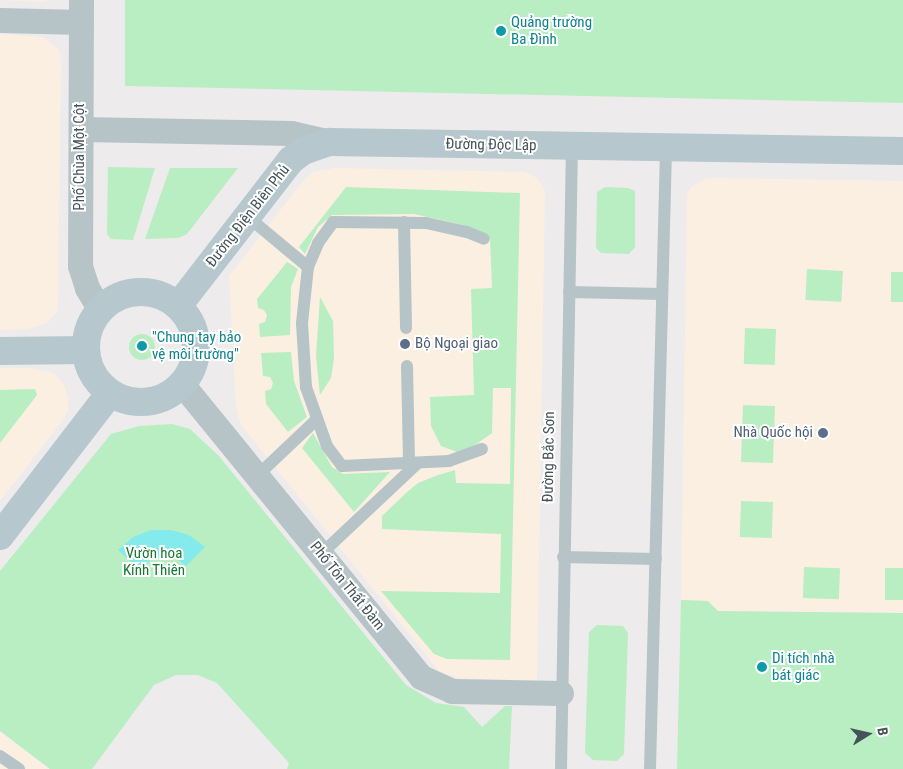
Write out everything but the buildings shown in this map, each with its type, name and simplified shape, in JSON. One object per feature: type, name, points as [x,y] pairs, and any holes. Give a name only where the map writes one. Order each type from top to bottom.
[{"type":"main road","name":"Đường Độc Lập","points":[[329,142],[903,151]]},
{"type":"main road","name":"Đường Điện Biên Phủ","points":[[178,306],[291,160],[303,151],[329,142]]},
{"type":"main road","points":[[130,292],[147,292],[164,296],[178,306],[189,319],[196,344],[192,369],[182,384],[172,392],[148,402],[130,401],[110,393],[98,381],[86,350],[90,328],[100,310],[113,298],[130,292]]},
{"type":"main road","points":[[0,350],[86,350]]},
{"type":"main road","points":[[0,536],[110,393]]},
{"type":"street","points":[[0,20],[81,11]]},
{"type":"street","name":"Phố Chùa Một Cột","points":[[81,11],[80,266],[87,288],[100,310]]},
{"type":"street","name":"Đường Độc Lập","points":[[81,129],[291,133],[329,142]]},
{"type":"street","name":"Phố Tôn Thất Đàm","points":[[182,384],[421,677],[438,687],[452,691],[561,693]]},
{"type":"lane","name":"Đường Bắc Sơn","points":[[561,769],[563,557],[572,146]]},
{"type":"lane","points":[[650,769],[666,148]]},
{"type":"lane","points":[[248,216],[308,267]]},
{"type":"lane","points":[[482,449],[449,461],[342,466],[328,446],[306,387],[303,363],[302,300],[308,267],[318,242],[333,222],[404,222],[446,226],[484,240]]},
{"type":"lane","points":[[404,222],[406,328]]},
{"type":"lane","points":[[569,292],[662,294]]},
{"type":"lane","points":[[321,554],[414,463],[407,366]]},
{"type":"lane","points":[[257,476],[317,419]]},
{"type":"lane","points":[[563,557],[656,559]]},
{"type":"lane","points":[[0,756],[19,769]]},
{"type":"shaded area","points":[[0,0],[49,0],[43,2]]},
{"type":"shaded area","points":[[0,34],[43,37],[58,49],[61,57],[58,310],[47,323],[28,329],[0,330]]},
{"type":"shaded area","points":[[335,168],[525,172],[537,178],[545,191],[537,681],[457,678],[439,671],[241,425],[236,408],[229,276],[303,181],[313,172]]},
{"type":"shaded area","points":[[707,178],[903,181],[903,613],[718,611],[708,601],[681,600],[687,194],[691,187]]},
{"type":"shaded area","points":[[0,368],[29,368],[54,373],[64,385],[68,398],[68,411],[0,501]]},
{"type":"shaded area","points":[[0,731],[50,769],[0,769]]},
{"type":"green space","name":"Quảng trường Ba Đình","points":[[125,0],[903,0],[903,103],[125,86]]},
{"type":"green space","points":[[108,167],[155,168],[133,240],[111,239],[107,234]]},
{"type":"green space","points":[[170,168],[238,168],[187,234],[178,238],[145,239]]},
{"type":"green space","points":[[346,187],[520,193],[510,660],[447,659],[434,654],[381,591],[500,593],[501,534],[382,529],[382,516],[418,483],[438,475],[455,470],[456,483],[510,484],[511,388],[493,388],[492,433],[468,450],[457,452],[441,446],[431,426],[430,397],[474,395],[471,289],[492,288],[490,238],[459,224],[414,214],[332,215],[318,227],[305,254],[299,247]]},
{"type":"green space","points":[[605,187],[628,188],[635,191],[635,247],[629,254],[601,253],[596,248],[597,192]]},
{"type":"green space","points":[[287,262],[298,269],[291,287],[290,335],[260,337],[259,324],[265,322],[267,315],[264,310],[258,308],[257,299]]},
{"type":"green space","points":[[807,269],[843,271],[841,302],[805,300]]},
{"type":"green space","points":[[891,272],[903,272],[903,302],[891,302]]},
{"type":"green space","points":[[320,297],[333,321],[334,359],[331,378],[320,395],[316,356]]},
{"type":"green space","points":[[745,328],[776,329],[775,365],[744,364]]},
{"type":"green space","points":[[142,334],[151,338],[155,347],[151,356],[142,360],[133,356],[129,347],[133,338]]},
{"type":"green space","points":[[291,352],[294,381],[307,417],[288,432],[266,404],[265,391],[271,389],[273,383],[270,377],[263,376],[261,353]]},
{"type":"green space","points":[[35,389],[37,395],[0,443],[0,390]]},
{"type":"green space","points":[[743,405],[775,406],[773,463],[741,462]]},
{"type":"green space","name":"Vườn hoa Kính Thiên","points":[[172,424],[190,429],[218,455],[406,685],[436,703],[464,707],[482,727],[505,706],[512,706],[509,769],[287,769],[289,763],[217,683],[198,675],[176,675],[154,685],[92,769],[50,769],[0,731],[0,571],[111,434],[139,426]]},
{"type":"green space","points":[[313,433],[332,467],[343,474],[390,472],[354,512],[302,448]]},
{"type":"green space","points":[[741,501],[773,502],[772,538],[740,537]]},
{"type":"green space","points":[[804,567],[840,568],[839,599],[803,598]]},
{"type":"green space","points":[[885,568],[903,568],[903,600],[885,600]]},
{"type":"green space","points":[[681,600],[708,601],[718,611],[903,613],[903,769],[677,769]]},
{"type":"green space","points":[[597,625],[623,626],[628,633],[624,754],[617,761],[593,760],[585,753],[589,632]]},
{"type":"water","points":[[151,530],[171,530],[189,535],[205,547],[186,566],[177,559],[156,557],[138,568],[118,550],[133,537]]},
{"type":"place","name":"Quảng trường Ba Đình","points":[[501,31]]},
{"type":"place","name":"Bộ Ngoại giao","points":[[405,344]]},
{"type":"place","name":"\"Chung tay bảo vệ môi trường\"","points":[[142,346]]},
{"type":"place","name":"Nhà Quốc hội","points":[[823,433]]},
{"type":"place","name":"Di tích nhà bát giác","points":[[762,667]]}]
